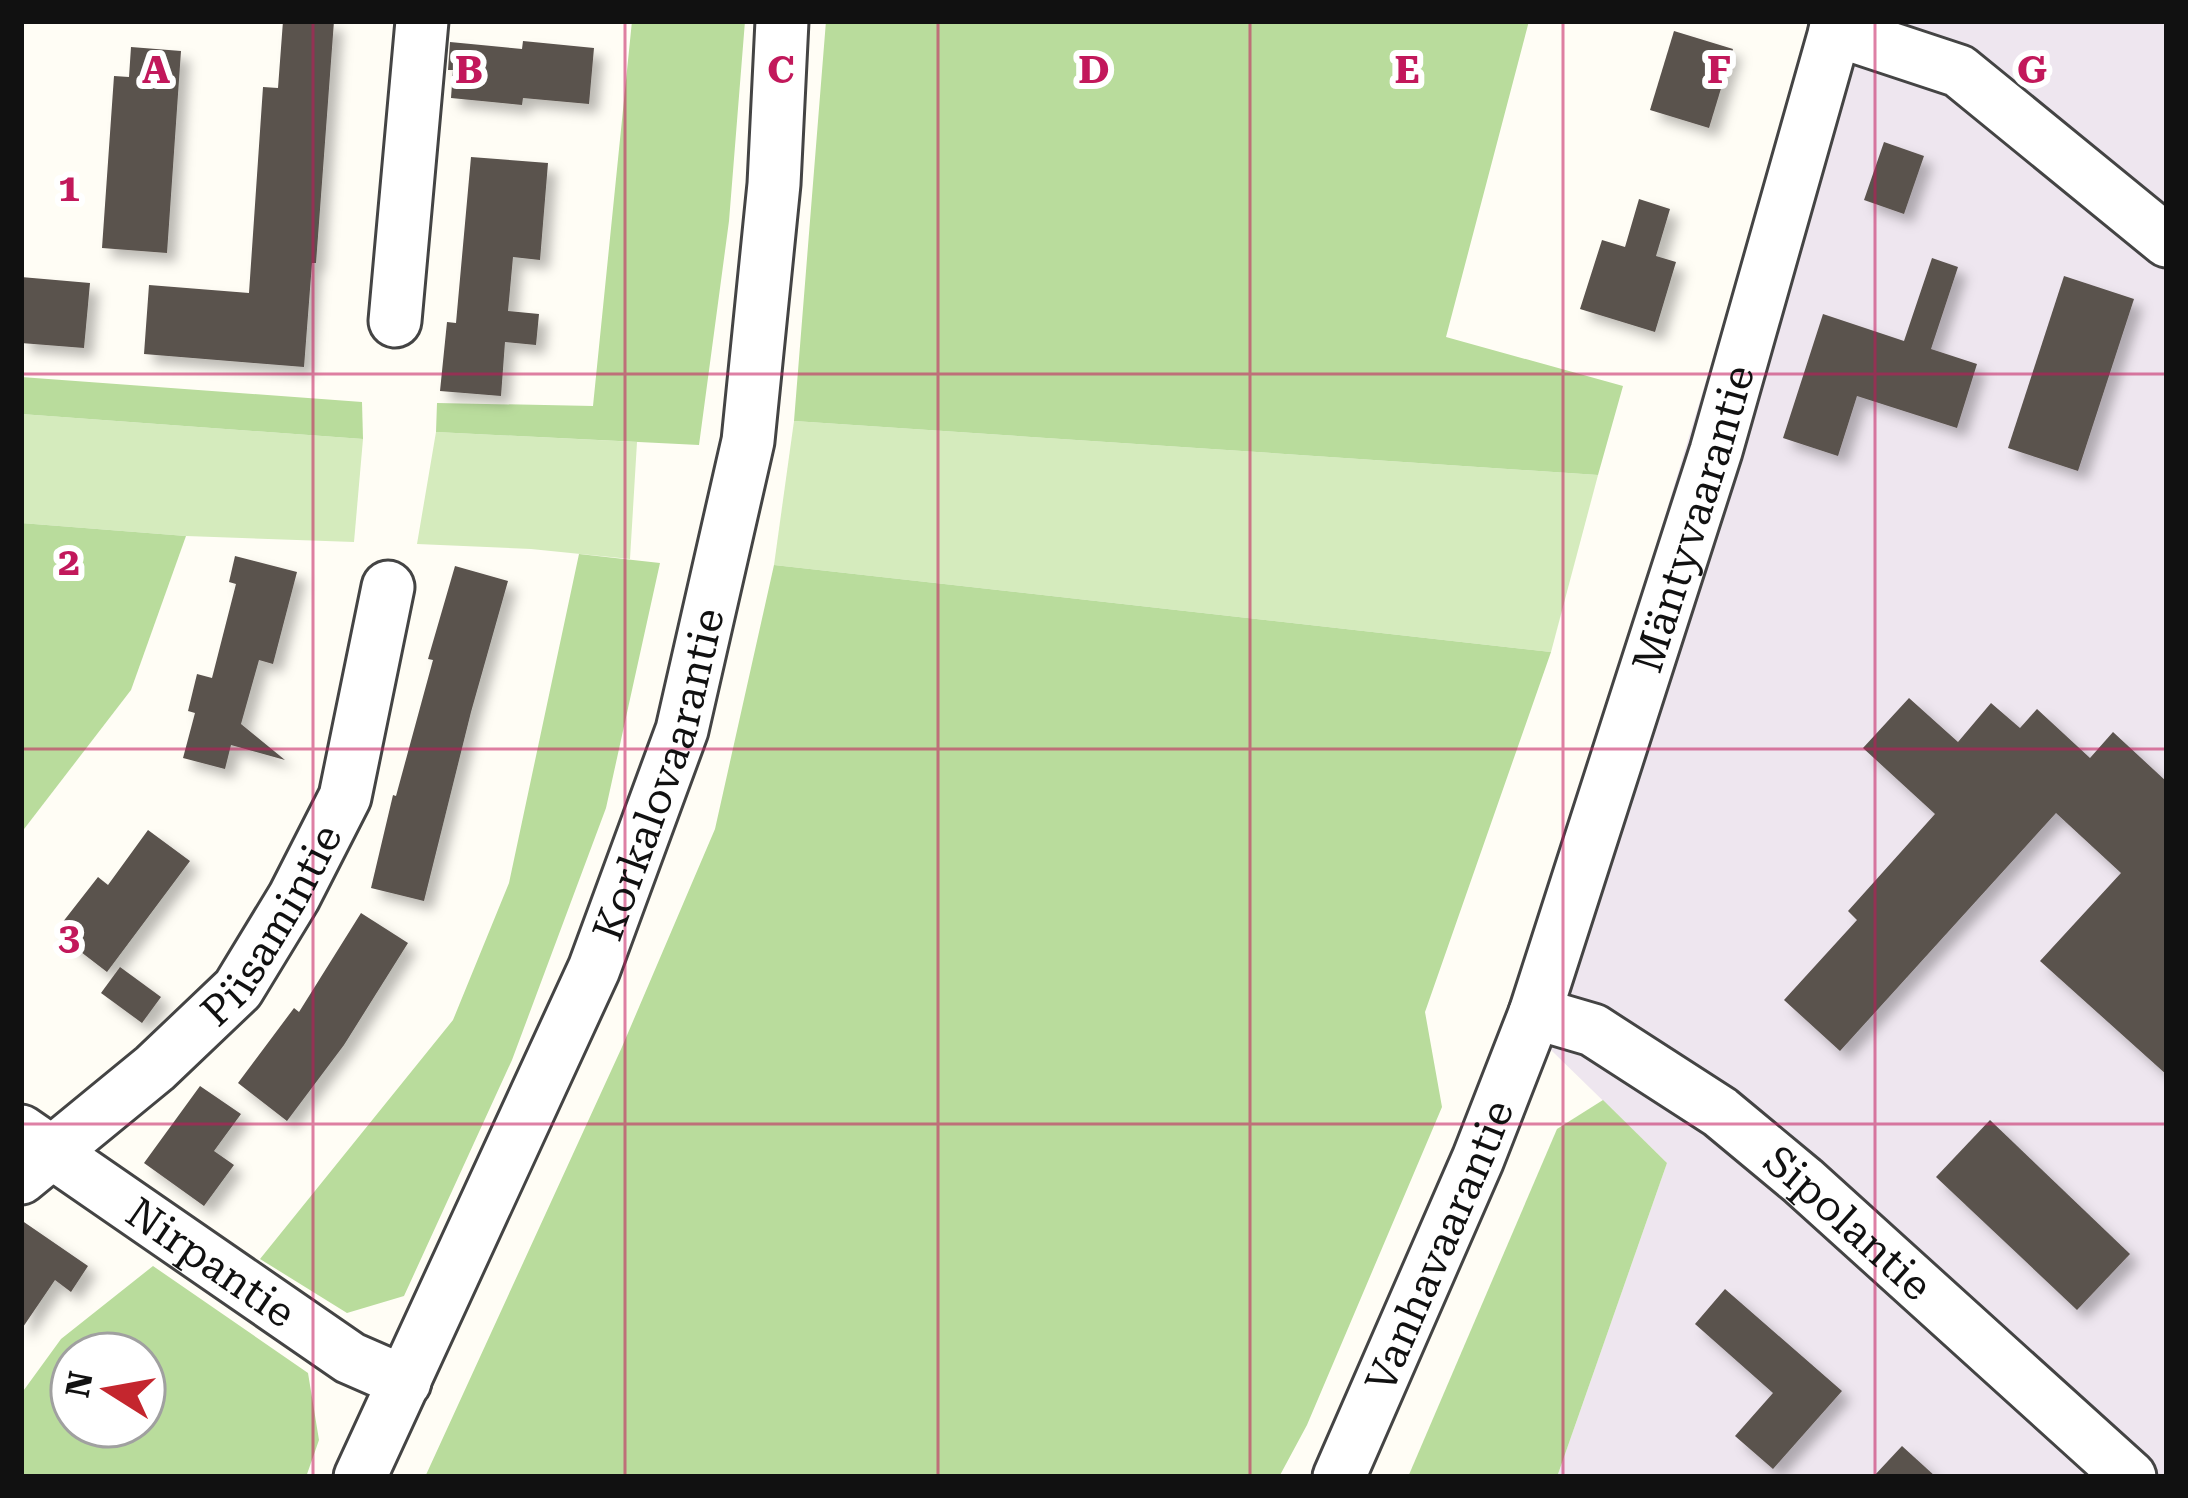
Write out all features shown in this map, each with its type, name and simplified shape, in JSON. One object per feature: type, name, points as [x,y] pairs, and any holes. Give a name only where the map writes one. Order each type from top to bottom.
[{"type":"street","points":[[395,321],[422,21]]},
{"type":"street","name":"Korkalovaarantie","points":[[360,1477],[593,969],[682,730],[748,441],[774,184],[782,21]]},
{"type":"street","points":[[1836,26],[1959,71],[2167,242]]},
{"type":"street","name":"Mäntyvaarantie","points":[[1534,1012],[1716,451],[1836,26]]},
{"type":"street","name":"Piisamintie","points":[[32,1154],[155,1068],[238,989],[294,897],[345,797],[388,587]]},
{"type":"street","name":"Vanhavaarantie","points":[[1339,1477],[1478,1159],[1534,1012]]},
{"type":"street","name":"Sipolantie","points":[[1534,1012],[1593,1030],[1720,1112],[2131,1477]]},
{"type":"street","name":"Nirpantie","points":[[32,1154],[350,1358],[405,1382]]},
{"type":"shaded area","points":[[1815,21],[2167,21],[2167,1477],[1557,1477],[1667,1163],[1514,1014]]},
{"type":"green space","points":[[632,21],[745,21],[729,221],[699,445],[436,432],[437,403],[593,406]]},
{"type":"green space","points":[[826,21],[1529,21],[1446,337],[1623,386],[1598,475],[794,421]]},
{"type":"green space","points":[[21,377],[362,402],[363,439],[21,414]]},
{"type":"green space","points":[[21,414],[363,439],[354,542],[21,523]]},
{"type":"green space","points":[[794,421],[1598,475],[1551,652],[774,565]]},
{"type":"green space","points":[[436,432],[637,442],[630,559],[417,544]]},
{"type":"green space","points":[[21,523],[186,536],[131,690],[21,833]]},
{"type":"green space","points":[[579,554],[660,563],[606,808],[512,1060],[404,1296],[347,1313],[260,1259],[453,1020],[509,883]]},
{"type":"green space","points":[[774,565],[1551,652],[1425,1012],[1442,1107],[1307,1425],[1279,1477],[425,1477],[622,1047],[715,829]]},
{"type":"green space","points":[[1603,1100],[1667,1163],[1557,1477],[1408,1477],[1557,1129]]},
{"type":"green space","points":[[153,1266],[308,1373],[319,1440],[306,1477],[21,1477],[21,1394],[48,1357],[48,1450],[168,1450],[168,1330],[72,1330]]},
{"type":"building","points":[[283,21],[334,21],[304,367],[144,354],[149,285],[249,293],[263,87],[278,88]]},
{"type":"building","points":[[1674,31],[1733,49],[1709,128],[1650,110]]},
{"type":"building","points":[[523,41],[594,48],[589,104],[523,98],[522,105],[451,98],[450,42],[522,49]]},
{"type":"building","points":[[131,47],[181,51],[167,253],[102,248],[114,76],[129,77]]},
{"type":"building","points":[[1884,142],[1924,156],[1904,214],[1864,200]]},
{"type":"building","points":[[471,157],[548,163],[540,260],[513,257],[508,311],[539,314],[536,345],[505,342],[501,396],[440,391],[447,322],[456,323]]},
{"type":"building","points":[[1639,199],[1670,209],[1656,256],[1676,262],[1655,332],[1580,309],[1602,240],[1625,247]]},
{"type":"building","points":[[1932,258],[1958,267],[1931,349],[1977,364],[1957,428],[1857,396],[1838,456],[1783,438],[1823,314],[1904,341]]},
{"type":"building","points":[[2064,276],[2134,299],[2078,471],[2008,448]]},
{"type":"building","points":[[21,277],[90,283],[84,348],[21,343]]},
{"type":"building","points":[[235,556],[297,572],[273,664],[259,660],[241,724],[285,760],[231,745],[225,769],[183,758],[195,713],[188,711],[197,674],[212,678],[236,584],[229,582]]},
{"type":"building","points":[[455,566],[508,581],[424,901],[371,888]]},
{"type":"building","points":[[1909,698],[1958,742],[1991,703],[2020,728],[2037,709],[2090,758],[2113,732],[2167,782],[2167,1075],[2040,961],[2121,873],[2056,813],[1840,1051],[1784,1000],[1857,920],[1848,911],[1935,814],[1863,748]]},
{"type":"building","points":[[148,830],[190,861],[107,972],[55,932],[98,877],[108,885]]},
{"type":"building","points":[[361,913],[408,943],[344,1045],[287,1121],[238,1083],[294,1008],[299,1012]]},
{"type":"building","points":[[120,967],[161,997],[142,1023],[101,993]]},
{"type":"building","points":[[200,1086],[241,1114],[214,1151],[234,1165],[204,1206],[144,1163]]},
{"type":"building","points":[[1990,1120],[2130,1254],[2077,1310],[1936,1177]]},
{"type":"building","points":[[21,1220],[88,1266],[71,1292],[55,1280],[21,1330]]},
{"type":"building","points":[[1725,1289],[1842,1391],[1773,1469],[1735,1436],[1773,1393],[1695,1324]]},
{"type":"building","points":[[1902,1446],[1936,1477],[1873,1477]]}]
